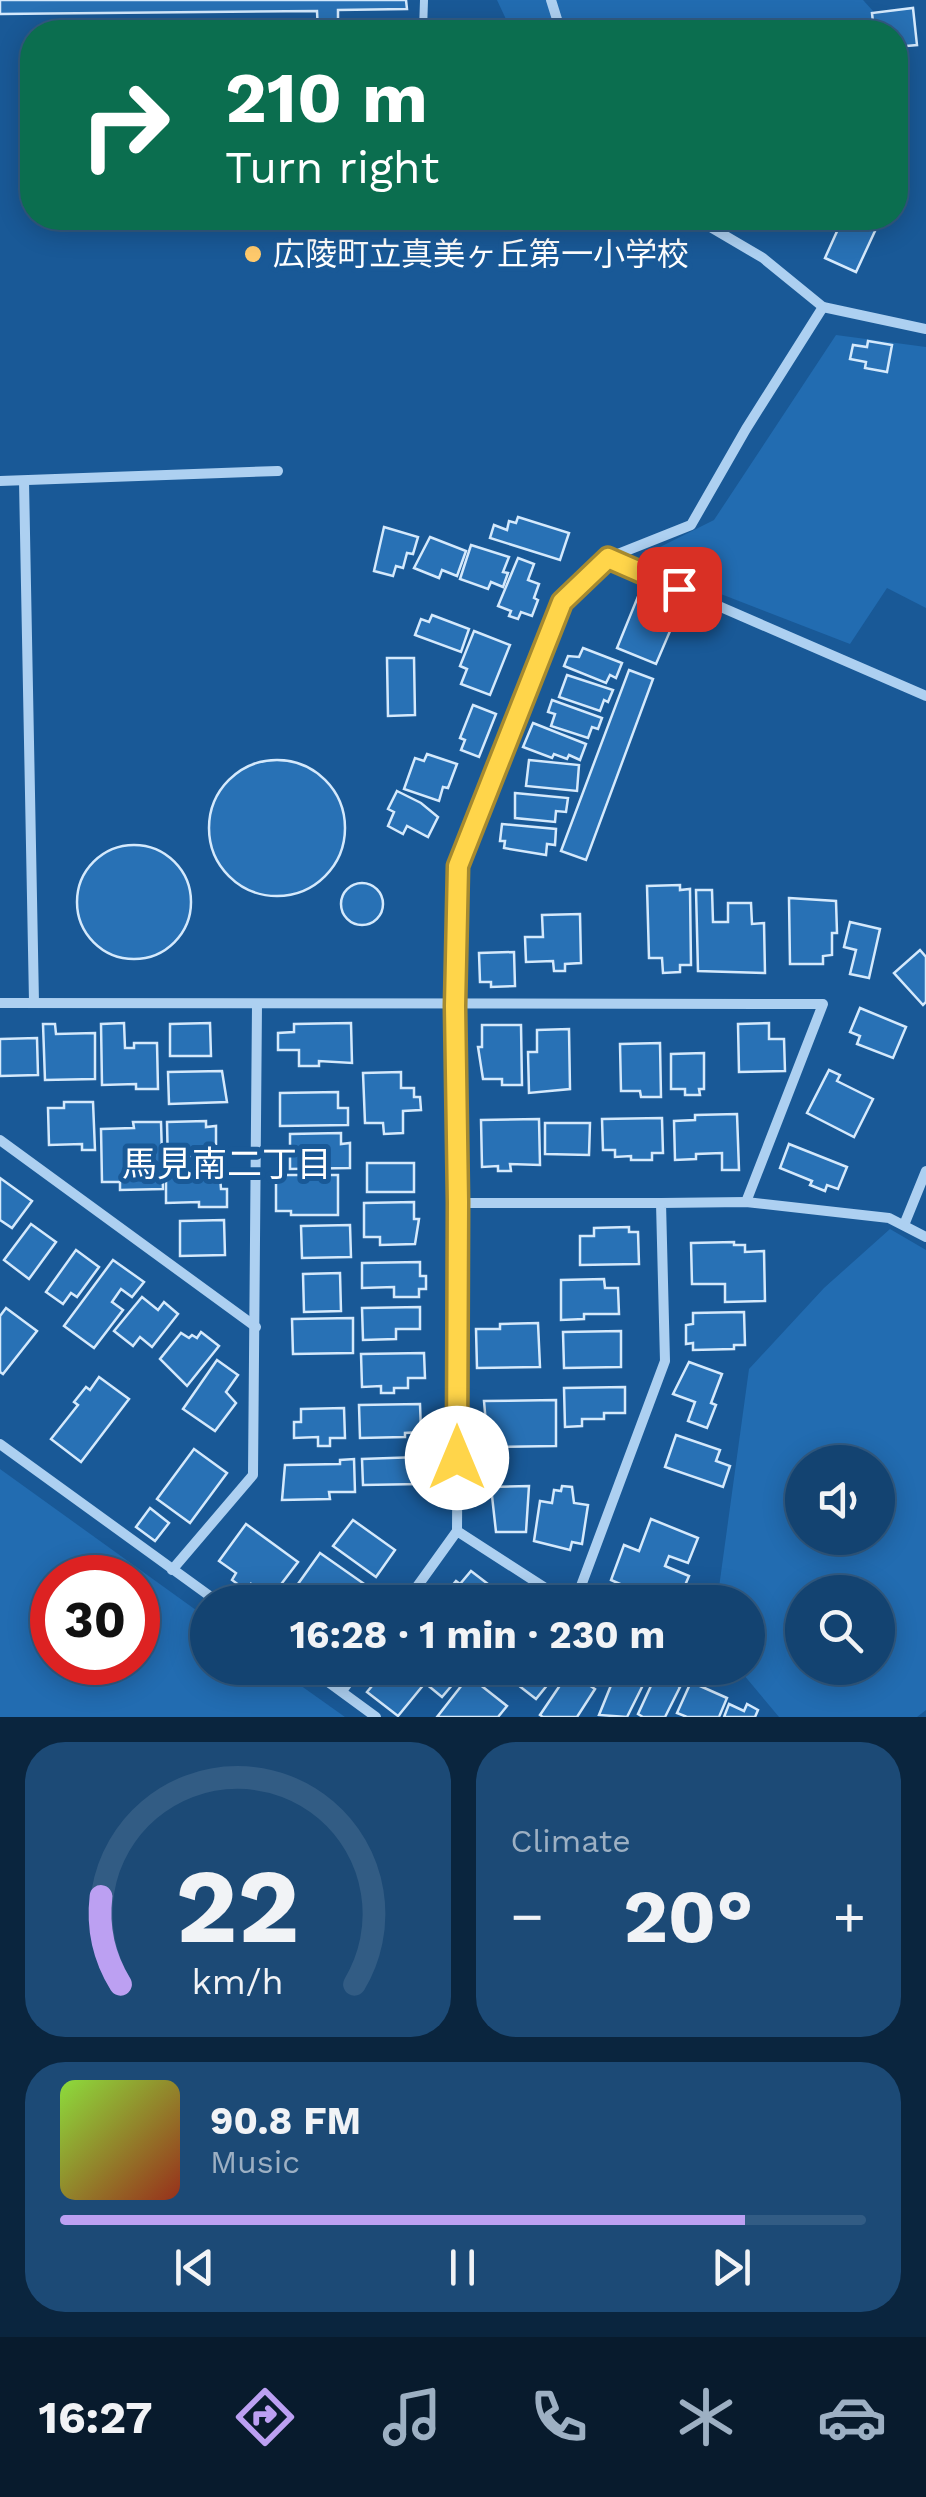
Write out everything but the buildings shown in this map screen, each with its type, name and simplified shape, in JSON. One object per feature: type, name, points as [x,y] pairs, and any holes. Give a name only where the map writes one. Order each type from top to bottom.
[{"type":"street","points":[[715,230],[763,258],[823,307],[926,329]]},
{"type":"street","points":[[418,1585],[456,1531],[458,866],[562,602],[608,558],[691,526],[823,307]]},
{"type":"street","points":[[0,481],[278,472]]},
{"type":"street","points":[[24,481],[34,1002]]},
{"type":"street","points":[[608,558],[926,696]]},
{"type":"street","points":[[0,1003],[823,1004],[746,1202]]},
{"type":"street","points":[[172,1570],[252,1475],[256,1004]]},
{"type":"street","points":[[0,1140],[256,1327]]},
{"type":"street","points":[[904,1226],[926,1172]]},
{"type":"street","points":[[458,1202],[746,1202],[889,1218],[926,1237]]},
{"type":"street","points":[[578,1585],[665,1361],[661,1202]]},
{"type":"street","points":[[0,1444],[194,1585]]},
{"type":"street","points":[[456,1531],[543,1585]]},
{"type":"street","points":[[333,1685],[376,1717]]},
{"type":"street","points":[[342,1691],[346,1685]]},
{"type":"shaded area","points":[[497,0],[863,0],[875,20],[506,20]]},
{"type":"shaded area","points":[[836,335],[926,347],[926,608],[887,588],[850,644],[646,565],[652,551],[714,520]]},
{"type":"shaded area","points":[[890,1229],[926,1250],[926,1710],[917,1717],[779,1717],[752,1685],[765,1685],[765,1585],[719,1585],[749,1369],[824,1288]]},
{"type":"shaded area","points":[[0,1469],[119,1555],[30,1555],[30,1685],[160,1685],[160,1584],[190,1606],[190,1685],[300,1685],[345,1717],[0,1717]]},
{"type":"place","name":"広陵町立真美ヶ丘第一小学校","points":[[253,254]]},
{"type":"district","name":"馬見南二丁目","points":[[227,1164]]},
{"type":"route","points":[[457,1458],[458,866],[562,602],[608,558],[679,589]]}]
